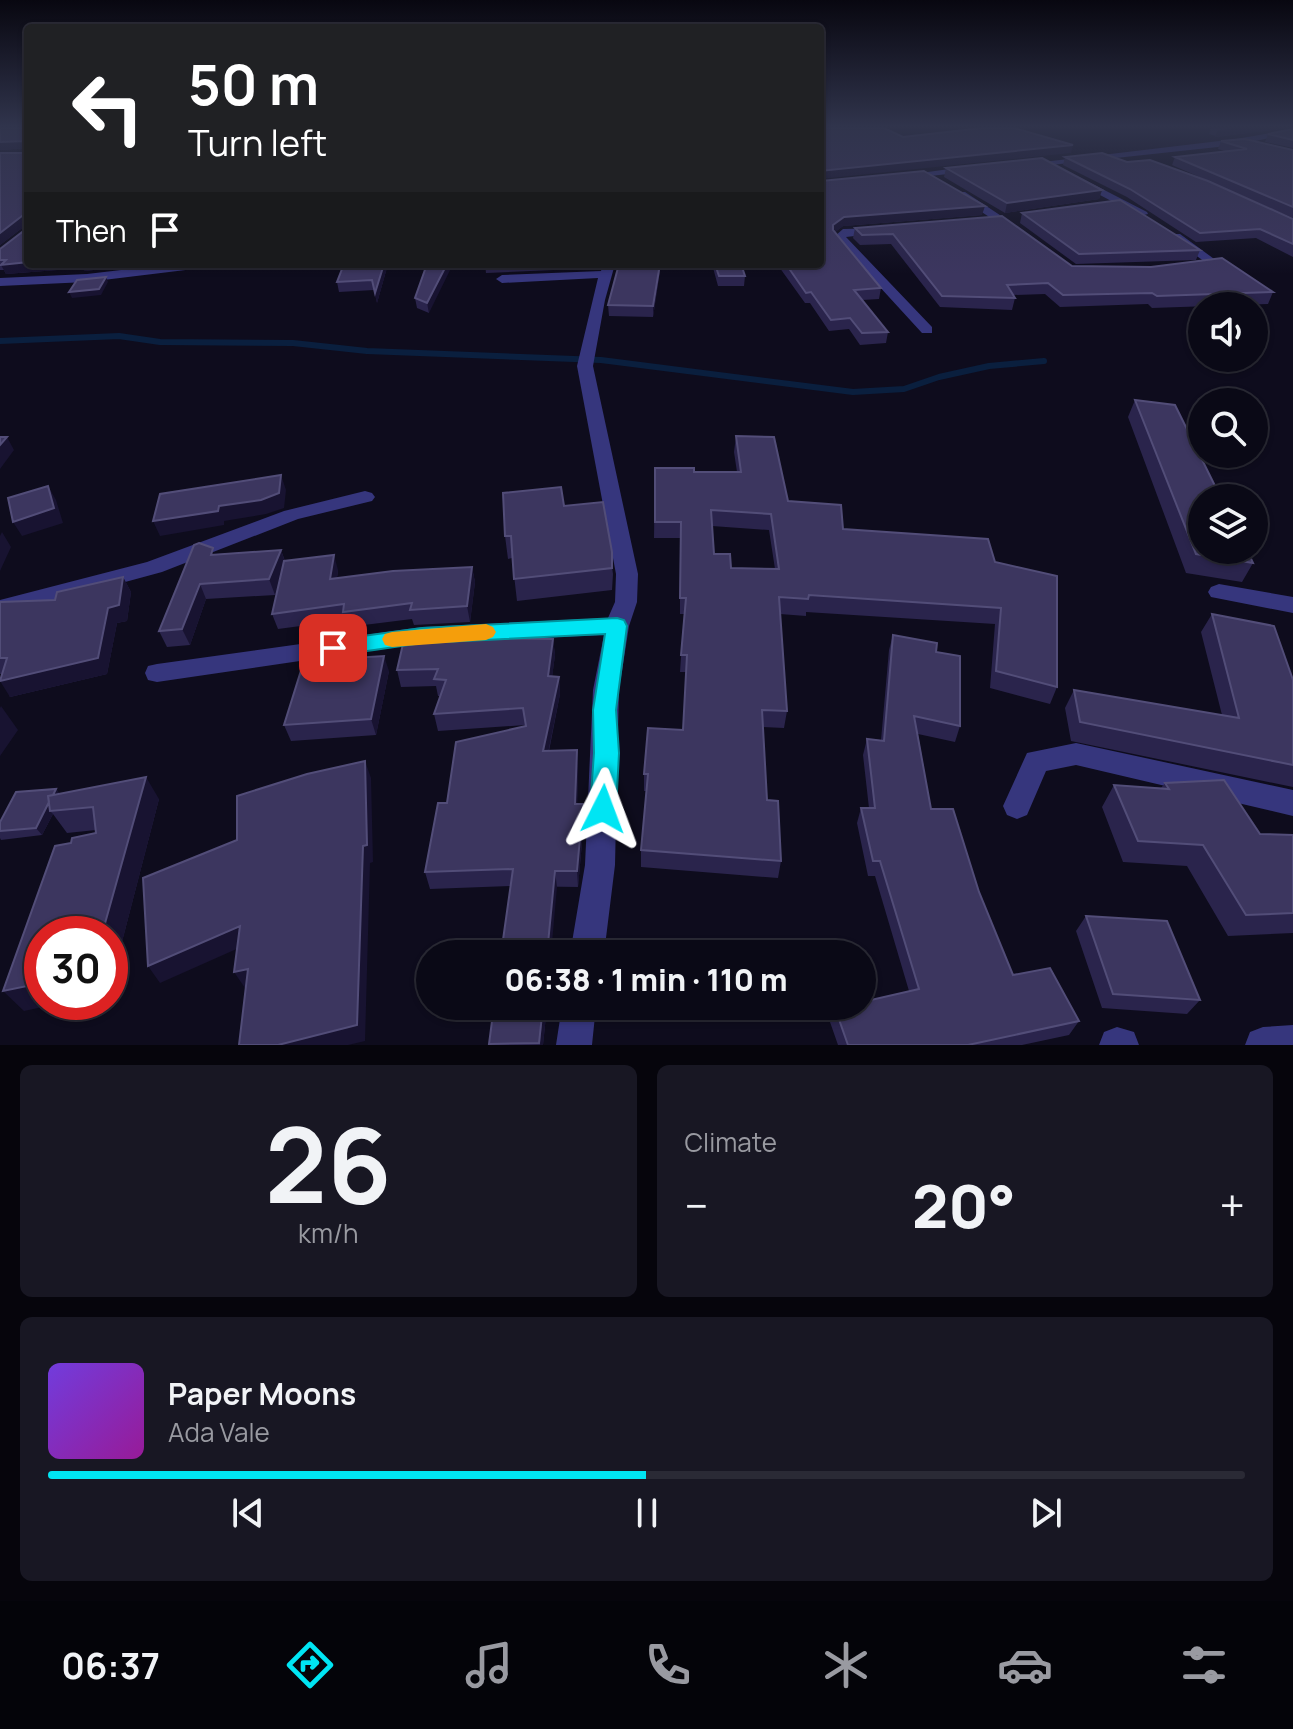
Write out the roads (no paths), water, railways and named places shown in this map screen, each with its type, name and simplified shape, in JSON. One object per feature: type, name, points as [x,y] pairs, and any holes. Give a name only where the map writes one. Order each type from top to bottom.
[{"type":"street","points":[[897,177],[909,176]]},
{"type":"street","points":[[929,176],[1002,219],[1026,238]]},
{"type":"street","points":[[1070,176],[1122,202],[1210,257],[1215,264],[1184,269]]},
{"type":"street","points":[[1101,205],[1122,202]]},
{"type":"street","points":[[980,223],[1017,217]]},
{"type":"street","points":[[900,229],[843,232],[840,237],[927,330]]},
{"type":"street","points":[[0,282],[87,278],[169,268]]},
{"type":"street","points":[[502,279],[607,269],[585,366],[627,574],[626,602],[617,626],[605,710],[600,865],[589,940]]},
{"type":"street","points":[[0,608],[154,567],[291,515],[365,497]]},
{"type":"street","points":[[1219,592],[1293,605]]},
{"type":"street","points":[[157,673],[422,635],[617,626]]},
{"type":"street","points":[[1017,806],[1037,761],[1076,754],[1293,803]]},
{"type":"street","points":[[574,1045],[577,1020]]},
{"type":"street","points":[[1263,1045],[1293,1043]]},
{"type":"waterway","points":[[0,341],[119,336],[160,342],[293,343],[367,351],[601,360],[853,392],[904,389],[939,377],[989,366],[1044,361]]}]
